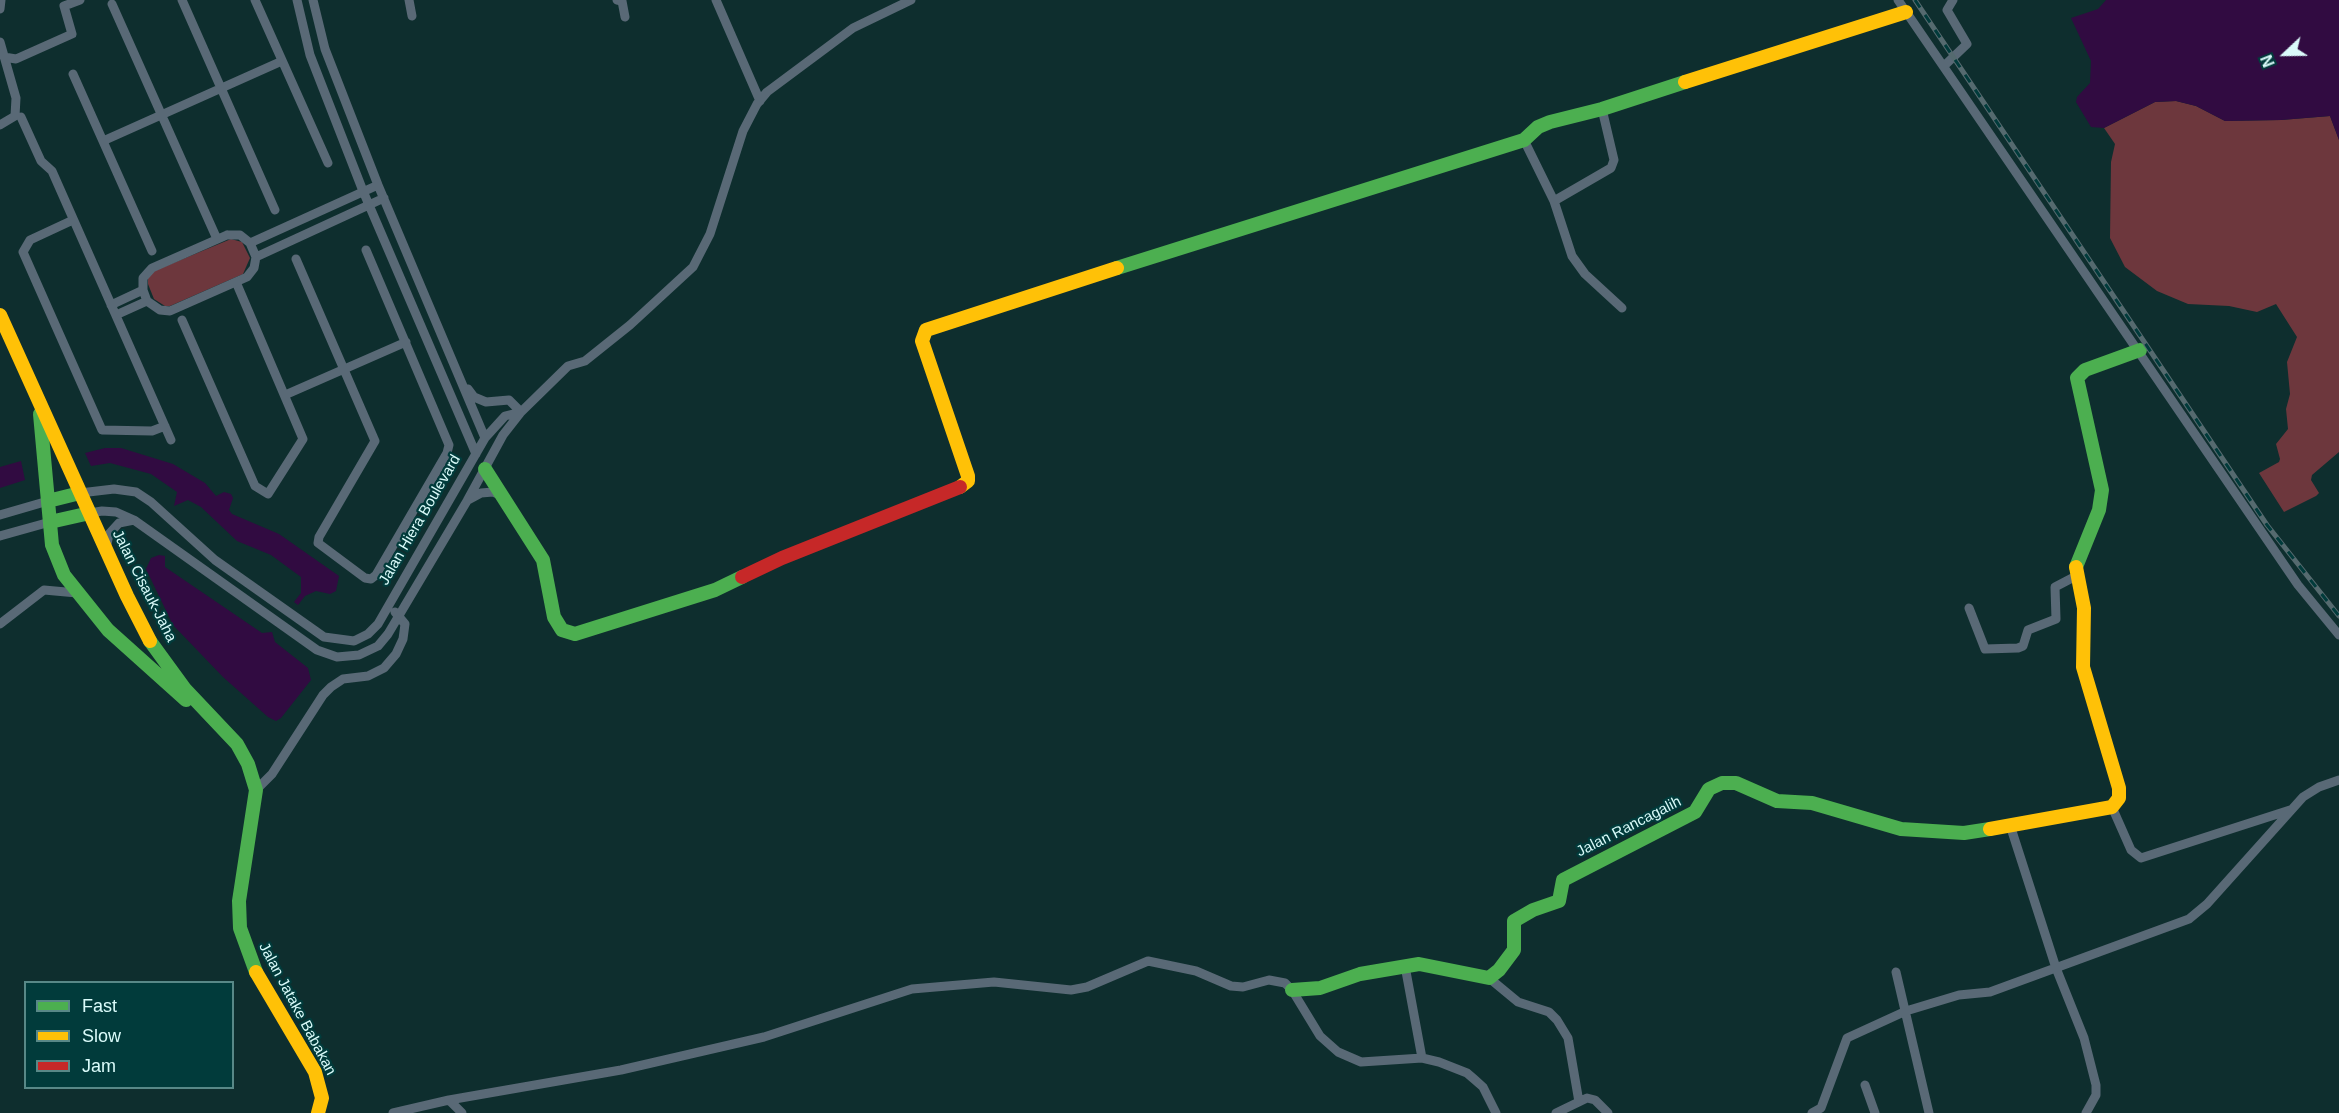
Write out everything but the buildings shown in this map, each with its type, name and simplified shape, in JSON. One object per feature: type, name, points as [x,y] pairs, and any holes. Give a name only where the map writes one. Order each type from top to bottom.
[{"type":"street","points":[[0,9],[1,0]]},
{"type":"street","points":[[4,57],[16,59],[72,34],[64,6],[80,0]]},
{"type":"street","points":[[182,0],[275,210]]},
{"type":"street","points":[[255,0],[328,163]]},
{"type":"street","name":"Jalan Hiera Boulevard","points":[[81,493],[114,489],[136,492],[151,502],[215,560],[324,637],[354,641],[368,634],[387,608],[476,453],[363,191],[310,55],[297,0]]},
{"type":"street","points":[[313,0],[325,49],[378,185],[485,438],[498,446]]},
{"type":"street","points":[[409,0],[412,16]]},
{"type":"street","points":[[617,0],[622,1],[625,17]]},
{"type":"street","points":[[716,0],[760,101]]},
{"type":"street","points":[[912,0],[853,28],[767,92],[743,131],[710,234],[693,267],[630,325],[594,354],[585,361],[568,366],[521,412],[505,416],[485,438],[476,453],[488,465],[490,479],[505,496],[543,560],[557,625],[568,633],[574,634],[715,590],[775,561],[955,490],[968,481],[922,341],[926,330],[1524,140],[1538,127],[1550,122],[1602,109],[1906,12]]},
{"type":"street","points":[[1898,0],[2140,350],[2298,585],[2339,634]]},
{"type":"street","points":[[1945,65],[1967,44],[1947,10],[1953,0]]},
{"type":"street","points":[[112,4],[217,239]]},
{"type":"street","points":[[0,42],[10,72],[15,107],[15,116],[0,125]]},
{"type":"street","points":[[103,141],[282,61]]},
{"type":"street","points":[[73,74],[152,251]]},
{"type":"street","points":[[1554,201],[1611,168],[1614,160],[1602,109]]},
{"type":"street","points":[[21,117],[41,161],[52,171],[171,440]]},
{"type":"street","points":[[1524,140],[1554,201],[1576,262],[1622,308]]},
{"type":"street","points":[[250,243],[378,185]]},
{"type":"street","points":[[256,257],[384,198]]},
{"type":"street","points":[[315,213],[321,227]]},
{"type":"street","points":[[74,220],[30,240],[23,252],[27,262],[102,430],[152,431],[165,426]]},
{"type":"street","points":[[227,235],[240,235],[250,243],[256,257],[254,268],[247,277],[170,311],[160,310],[147,301],[143,290],[143,278],[152,268],[217,239],[227,235]]},
{"type":"street","points":[[296,259],[375,441],[319,537],[318,543],[320,548],[365,578],[371,579],[376,575],[447,453],[449,445],[366,250]]},
{"type":"street","points":[[182,320],[255,486],[268,495],[303,439],[236,282]]},
{"type":"street","points":[[111,305],[143,290]]},
{"type":"street","points":[[116,315],[147,301]]},
{"type":"street","name":"Jalan Cisauk-Jaha","points":[[0,315],[106,550],[154,648],[212,720]]},
{"type":"street","points":[[285,395],[406,342]]},
{"type":"street","points":[[2140,350],[2085,370],[2077,378],[2102,490],[2099,510],[2079,553],[2076,576],[2084,608],[2085,678],[2119,788],[2119,798],[2112,807],[2131,850],[2141,858],[2292,809]]},
{"type":"street","points":[[458,375],[474,397],[496,403],[509,400],[521,412]]},
{"type":"street","points":[[39,400],[50,522],[56,555],[64,575],[108,630],[155,675],[212,720]]},
{"type":"street","name":"Jalan Hiera Boulevard","points":[[90,513],[116,512],[134,520],[316,650],[337,657],[359,655],[378,645],[399,614],[498,446],[521,412]]},
{"type":"street","points":[[467,501],[481,493],[493,492],[505,496]]},
{"type":"street","points":[[0,515],[81,493]]},
{"type":"street","points":[[0,536],[90,513]]},
{"type":"street","points":[[106,550],[109,534],[119,523],[134,520]]},
{"type":"street","points":[[1969,608],[1985,650],[2018,648],[2023,646],[2028,630],[2056,619],[2055,586],[2076,576]]},
{"type":"street","points":[[0,624],[44,590],[77,593]]},
{"type":"street","points":[[256,790],[272,774],[323,695],[331,687],[343,679],[368,676],[384,668],[403,639],[405,624],[399,614],[387,608]]},
{"type":"street","name":"Jalan Jatake Babakan","points":[[212,720],[237,744],[248,764],[256,790],[238,901],[240,928],[254,969],[315,1072],[322,1098],[318,1113]]},
{"type":"street","points":[[1812,1113],[1821,1108],[1844,1041],[1906,1011],[1959,995],[1990,992],[2189,919],[2207,904],[2310,791],[2339,780]]},
{"type":"street","name":"Jalan Rancagalih","points":[[1489,978],[1499,970],[1514,950],[1515,921],[1533,910],[1559,901],[1562,884],[1566,878],[1695,812],[1709,789],[1730,782],[1777,801],[1812,803],[1901,829],[1964,833],[2112,807]]},
{"type":"street","points":[[2010,825],[2056,968],[2084,1038],[2096,1085],[2096,1095],[2086,1113]]},
{"type":"street","points":[[393,1113],[449,1100],[621,1070],[764,1037],[925,986],[994,982],[1071,990],[1087,987],[1148,962],[1196,971],[1231,986],[1243,987],[1277,980],[1293,990],[1320,1036],[1345,1056],[1370,1063],[1422,1058],[1467,1073],[1483,1087],[1496,1113]]},
{"type":"street","points":[[1293,990],[1320,988],[1360,974],[1406,966],[1426,965],[1489,978],[1518,1002],[1550,1012],[1557,1020],[1568,1038],[1579,1102]]},
{"type":"street","points":[[1406,966],[1422,1058]]},
{"type":"street","points":[[1896,972],[1929,1113]]},
{"type":"street","points":[[1865,1085],[1875,1113]]},
{"type":"street","points":[[1556,1113],[1587,1098],[1595,1100],[1608,1113]]},
{"type":"street","points":[[449,1100],[462,1113]]},
{"type":"shaded area","points":[[2106,0],[2339,0],[2339,140],[2330,116],[2225,121],[2196,106],[2176,101],[2155,102],[2104,128],[2091,127],[2076,102],[2077,97],[2090,83],[2091,61],[2071,18],[2098,9]]},
{"type":"shaded area","points":[[2176,101],[2196,106],[2225,121],[2330,116],[2339,140],[2339,452],[2312,475],[2311,480],[2319,493],[2284,512],[2259,473],[2279,462],[2280,459],[2276,444],[2288,429],[2286,409],[2290,394],[2287,362],[2297,337],[2276,304],[2257,312],[2229,306],[2188,304],[2157,291],[2125,267],[2110,238],[2111,162],[2115,144],[2104,128],[2155,102]]},
{"type":"shaded area","points":[[231,239],[242,242],[250,258],[243,274],[170,306],[165,306],[154,299],[148,284],[148,277],[154,271]]},
{"type":"shaded area","points":[[105,448],[121,448],[173,464],[205,483],[216,496],[224,492],[231,494],[233,498],[229,510],[232,514],[279,534],[339,576],[336,591],[330,594],[316,591],[305,596],[298,605],[294,602],[301,593],[301,577],[271,555],[237,541],[201,507],[188,500],[174,506],[177,492],[151,474],[110,463],[91,466],[85,453]]},
{"type":"shaded area","points":[[21,461],[25,480],[0,488],[0,467]]},
{"type":"shaded area","points":[[159,555],[165,556],[165,567],[262,633],[272,632],[275,642],[308,668],[311,680],[281,718],[276,721],[268,717],[223,677],[173,625],[146,569],[151,558]]},
{"type":"railway","points":[[1915,0],[2267,525],[2339,616]]},
{"type":"traffic: fast","points":[[1117,268],[1524,140],[1538,127],[1550,122],[1602,109],[1685,82]]},
{"type":"traffic: fast","points":[[2076,567],[2099,510],[2102,490],[2077,378],[2085,370],[2140,350]]},
{"type":"traffic: fast","points":[[40,414],[52,545],[64,575],[108,630],[186,700]]},
{"type":"traffic: fast","points":[[485,469],[543,560],[554,617],[562,630],[575,634],[715,590],[742,577]]},
{"type":"traffic: fast","points":[[48,501],[80,493]]},
{"type":"traffic: fast","points":[[50,522],[90,513]]},
{"type":"traffic: fast","points":[[150,641],[185,689],[237,744],[248,764],[256,790],[239,901],[240,928],[256,972]]},
{"type":"traffic: fast","points":[[1292,990],[1320,988],[1360,974],[1419,964],[1489,978],[1499,970],[1514,950],[1514,921],[1533,910],[1559,901],[1563,880],[1695,812],[1709,789],[1722,783],[1736,783],[1777,801],[1812,803],[1901,829],[1964,833],[1990,829]]},
{"type":"traffic: slow","points":[[1685,82],[1906,12]]},
{"type":"traffic: slow","points":[[960,487],[968,481],[968,476],[922,341],[926,330],[1117,268]]},
{"type":"traffic: slow","points":[[0,315],[127,596],[150,641]]},
{"type":"traffic: slow","points":[[1990,829],[2112,807],[2119,798],[2119,788],[2083,667],[2084,608],[2076,567]]},
{"type":"traffic: slow","points":[[256,972],[315,1072],[322,1098],[318,1113]]},
{"type":"traffic: jam","points":[[742,577],[782,558],[960,487]]}]
